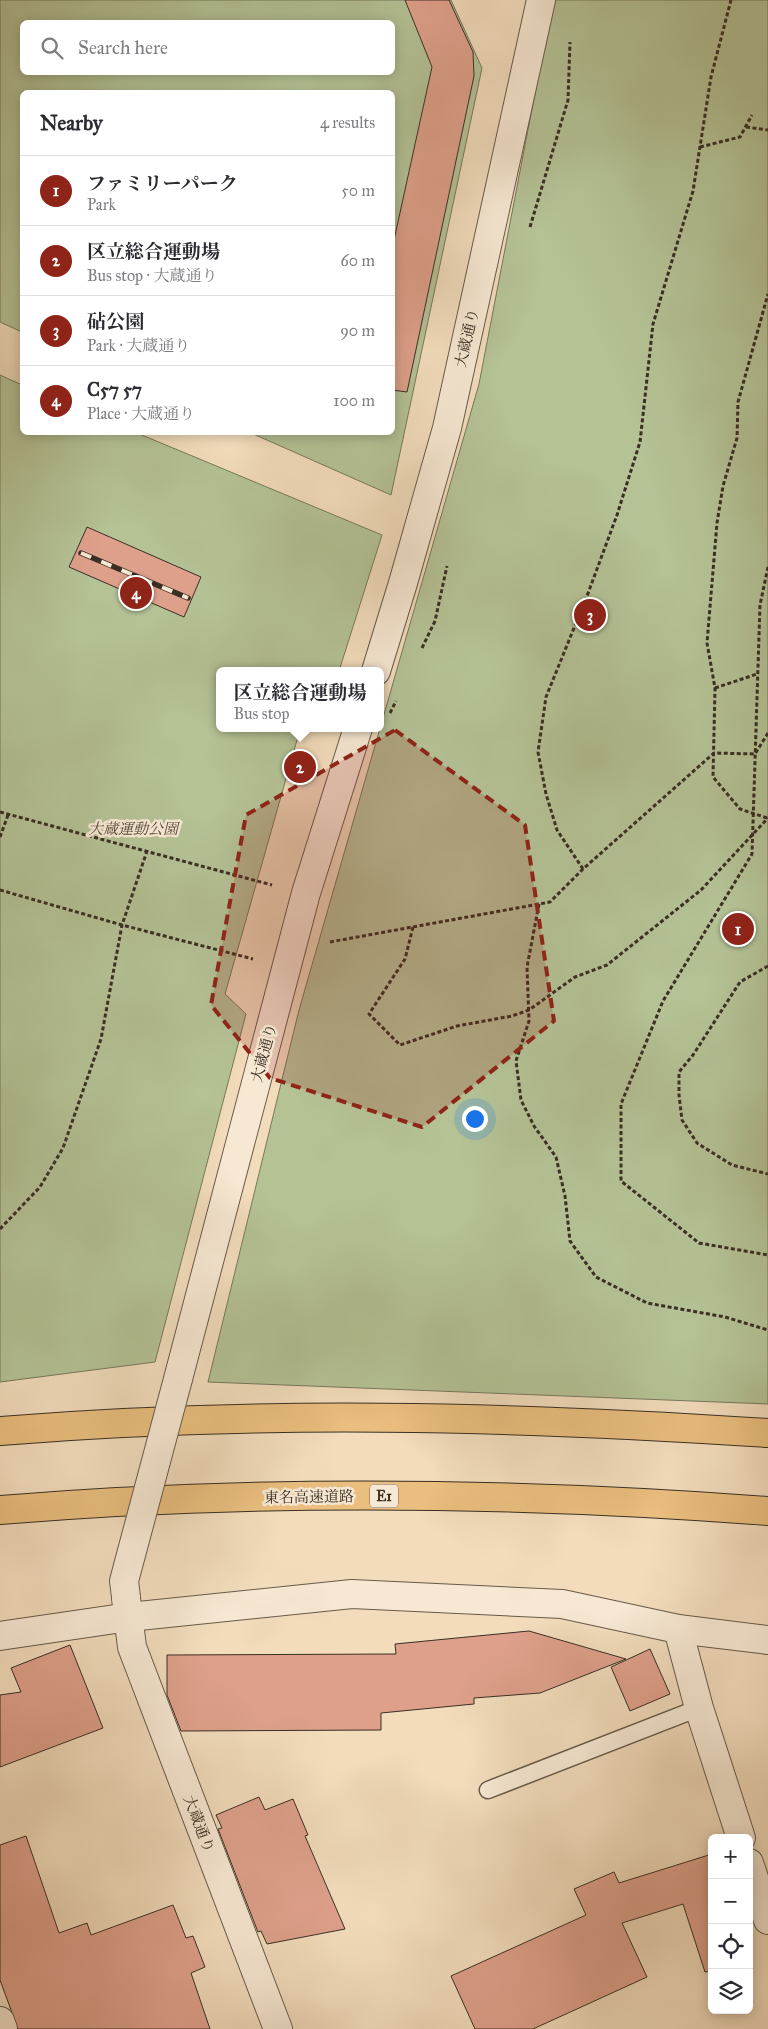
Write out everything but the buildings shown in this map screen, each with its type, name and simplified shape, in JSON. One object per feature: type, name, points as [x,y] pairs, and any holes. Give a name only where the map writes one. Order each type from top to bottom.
[{"type":"highway","points":[[0,1431],[68,1426],[267,1418],[466,1418],[768,1432]]},
{"type":"highway","name":"東名高速道路","points":[[0,1510],[77,1504],[266,1497],[460,1496],[661,1503],[768,1511]]},
{"type":"street","name":"大蔵通り","points":[[377,667],[403,583],[446,428],[541,0]]},
{"type":"street","name":"大蔵通り","points":[[278,2029],[132,1647],[124,1581],[306,893],[357,732]]},
{"type":"street","points":[[0,1636],[127,1607],[352,1594],[562,1604],[678,1629],[768,1640]]},
{"type":"street","points":[[678,1629],[699,1708],[740,1834]]},
{"type":"street","points":[[753,1874],[768,1920]]},
{"type":"street","points":[[0,2021],[4,2029]]},
{"type":"lane","points":[[488,1790],[699,1708]]},
{"type":"path","points":[[583,869],[557,830],[546,794],[538,752],[546,697],[613,524],[640,442],[653,324],[693,191],[711,77],[731,0]]},
{"type":"path","points":[[700,146],[740,137],[752,115]]},
{"type":"path","points":[[746,127],[768,130]]},
{"type":"path","points":[[413,927],[404,959],[369,1014],[400,1045],[457,1026],[512,1016],[529,1010],[575,978],[607,966],[701,890],[768,818],[740,809],[713,777],[715,688],[707,643],[717,523],[723,486],[737,438],[738,402],[768,294]]},
{"type":"path","points":[[768,567],[760,606],[752,854],[663,1001],[621,1104],[621,1181],[699,1243],[768,1256]]},
{"type":"path","points":[[715,688],[758,674]]},
{"type":"path","points":[[755,754],[768,733]]},
{"type":"path","points":[[0,890],[122,925],[289,959],[413,927],[550,902],[583,869],[714,753],[755,754]]},
{"type":"path","points":[[0,812],[306,893]]},
{"type":"path","points":[[0,837],[8,814]]},
{"type":"path","points":[[0,1229],[40,1187],[63,1148],[101,1039],[122,925],[147,851]]},
{"type":"path","points":[[539,904],[527,968],[529,1021],[516,1061],[521,1100],[534,1126],[556,1157],[565,1196],[570,1241],[596,1277],[647,1304],[725,1318],[768,1330]]},
{"type":"path","points":[[768,966],[740,982],[693,1055],[679,1072],[682,1120],[697,1143],[732,1164],[768,1174]]},
{"type":"highlighted area","points":[[395,730],[525,825],[554,1021],[422,1127],[270,1078],[211,1005],[246,815]]},
{"type":"green space","points":[[0,0],[451,0],[482,68],[391,495],[256,435],[395,435],[395,90],[20,90],[20,331],[0,322]]},
{"type":"green space","points":[[553,0],[768,0],[768,1404],[208,1382],[299,1010],[379,732],[384,732],[384,714],[479,384]]},
{"type":"green space","name":"大蔵運動公園","points":[[0,375],[20,384],[20,435],[142,435],[382,535],[340,667],[216,667],[216,732],[304,732],[297,740],[225,994],[246,1014],[155,1362],[0,1382]]},
{"type":"railway","points":[[81,553],[188,598]]},
{"type":"place","name":"C57 57","points":[[136,593]]},
{"type":"place","name":"砧公園","points":[[590,615]]},
{"type":"place","name":"区立総合運動場","points":[[300,767]]},
{"type":"place","name":"ファミリーパーク","points":[[738,929]]}]
